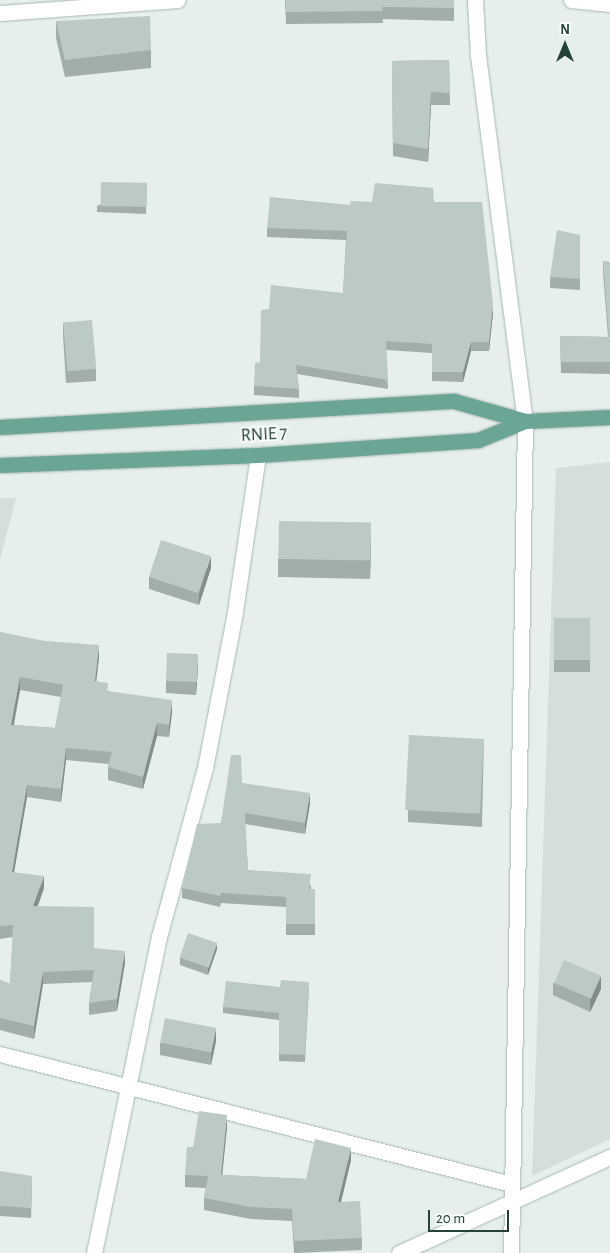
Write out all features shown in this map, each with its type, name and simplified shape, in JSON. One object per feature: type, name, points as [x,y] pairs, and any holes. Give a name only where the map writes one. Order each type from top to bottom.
[{"type":"main road","name":"RNIE 7","points":[[0,428],[454,401],[525,421],[610,417]]},
{"type":"main road","name":"RNIE 7","points":[[0,465],[258,455],[478,440],[525,421]]},
{"type":"street","points":[[0,12],[178,0]]},
{"type":"street","points":[[474,0],[478,54],[525,421],[511,1253]]},
{"type":"street","points":[[571,0],[610,4]]},
{"type":"street","points":[[94,1253],[127,1086],[160,937],[205,768],[234,618],[258,455]]},
{"type":"street","points":[[0,1054],[511,1184]]},
{"type":"street","points":[[399,1253],[511,1204],[610,1157]]},
{"type":"shaded area","points":[[610,462],[610,1139],[532,1176],[556,468]]},
{"type":"shaded area","points":[[0,498],[16,498],[0,560]]},
{"type":"building","points":[[286,0],[454,0],[454,8],[382,7],[383,11],[286,12]]},
{"type":"building","points":[[150,16],[151,50],[65,60],[56,21]]},
{"type":"building","points":[[449,60],[450,93],[431,92],[428,149],[393,143],[392,61]]},
{"type":"building","points":[[101,182],[147,183],[147,207],[101,206]]},
{"type":"building","points":[[375,183],[433,188],[434,202],[482,202],[493,304],[489,342],[471,342],[463,372],[432,372],[432,344],[386,341],[388,380],[296,365],[299,389],[254,386],[255,363],[260,362],[261,310],[269,309],[271,285],[343,293],[347,231],[267,228],[270,197],[350,205],[351,201],[372,202]]},
{"type":"building","points":[[557,230],[580,235],[580,279],[550,277]]},
{"type":"building","points":[[603,261],[610,262],[610,362],[561,362],[560,336],[609,337]]},
{"type":"building","points":[[92,320],[96,369],[67,371],[63,323]]},
{"type":"building","points":[[279,521],[371,523],[370,561],[278,559]]},
{"type":"building","points":[[161,540],[210,556],[198,593],[149,577]]},
{"type":"building","points":[[554,618],[590,618],[590,660],[554,660]]},
{"type":"building","points":[[0,632],[45,641],[99,645],[95,681],[108,683],[107,691],[172,700],[169,725],[157,723],[143,777],[108,767],[112,752],[66,748],[61,789],[27,785],[12,872],[44,876],[33,906],[94,907],[94,948],[125,951],[117,999],[89,1003],[94,970],[43,972],[34,1026],[0,1018],[0,980],[10,984],[13,925],[0,926]],"holes":[[[20,677],[63,685],[55,728],[11,725]]]},
{"type":"building","points":[[167,653],[198,654],[197,682],[166,681]]},
{"type":"building","points":[[409,735],[484,739],[480,814],[405,810]]},
{"type":"building","points":[[231,755],[241,755],[242,783],[310,793],[305,823],[245,813],[248,870],[311,874],[309,889],[315,889],[315,924],[286,924],[286,897],[221,893],[220,896],[182,888],[197,824],[221,823]]},
{"type":"building","points":[[188,933],[217,943],[209,968],[180,958]]},
{"type":"building","points":[[564,960],[601,976],[591,999],[554,983]]},
{"type":"building","points":[[281,980],[309,982],[305,1055],[279,1054],[279,1013],[223,1007],[226,981],[280,987]]},
{"type":"building","points":[[165,1018],[216,1028],[211,1052],[160,1043]]},
{"type":"building","points":[[199,1111],[227,1115],[221,1175],[306,1179],[315,1139],[351,1148],[338,1202],[360,1201],[362,1238],[294,1241],[292,1209],[251,1207],[204,1198],[208,1176],[185,1175],[187,1147],[193,1147]]},
{"type":"building","points":[[0,1171],[32,1176],[31,1208],[0,1206]]}]
